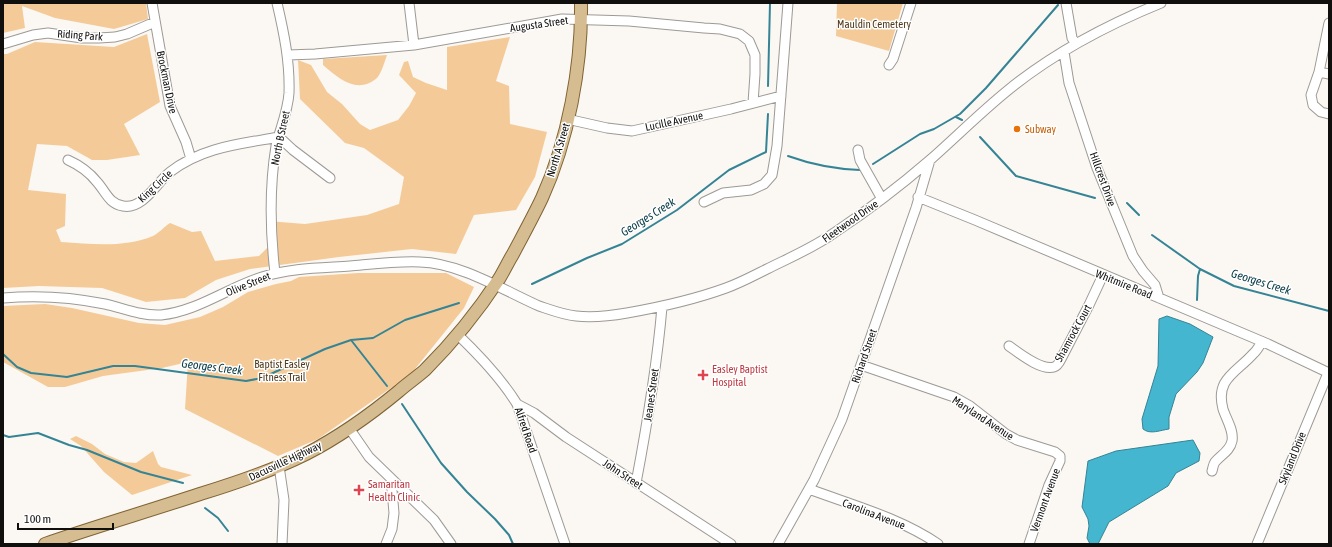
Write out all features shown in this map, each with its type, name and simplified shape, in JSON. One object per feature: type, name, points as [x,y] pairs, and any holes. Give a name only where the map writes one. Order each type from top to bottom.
[{"type":"main road","name":"North A Street","points":[[495,285],[526,231],[554,168],[568,119],[574,87],[581,19],[580,3]]},
{"type":"main road","name":"Dacusville Highway","points":[[46,544],[238,482],[306,454],[349,428],[424,370],[457,334],[495,285]]},
{"type":"street","name":"Brockman Drive","points":[[152,3],[170,106],[186,142],[191,159]]},
{"type":"street","name":"North B Street","points":[[275,273],[270,216],[271,182],[289,94],[288,55],[278,3]]},
{"type":"street","points":[[409,3],[414,44]]},
{"type":"street","points":[[704,202],[723,193],[750,190],[764,184],[772,174],[777,146],[788,3]]},
{"type":"street","points":[[889,66],[894,59],[911,3]]},
{"type":"street","points":[[1066,3],[1071,34],[1076,44]]},
{"type":"street","points":[[1142,11],[1154,3]]},
{"type":"street","name":"Fleetwood Drive","points":[[495,285],[543,307],[574,316],[592,317],[662,307],[729,287],[796,255],[832,235],[882,199],[930,160],[1007,91],[1030,74],[1076,44],[1124,18],[1161,3]]},
{"type":"street","name":"Augusta Street","points":[[288,55],[315,54],[414,44],[562,19],[673,24],[720,29],[740,34],[749,41],[754,55],[756,74],[753,103]]},
{"type":"street","name":"Riding Park","points":[[3,44],[33,35],[48,33],[82,38],[115,37],[127,34],[155,22]]},
{"type":"street","points":[[1328,29],[1319,72],[1311,95],[1313,105],[1321,112],[1329,114]]},
{"type":"street","name":"Hillcrest Drive","points":[[1064,52],[1069,83],[1098,168],[1133,256],[1155,285],[1159,298]]},
{"type":"street","points":[[1319,72],[1329,74]]},
{"type":"street","name":"Lucille Avenue","points":[[568,119],[607,128],[632,131],[731,109],[781,96]]},
{"type":"street","points":[[279,137],[293,150],[330,178]]},
{"type":"street","name":"King Circle","points":[[68,160],[75,163],[98,182],[112,202],[124,207],[137,204],[152,192],[168,173],[191,159],[222,147],[279,137]]},
{"type":"street","points":[[858,150],[860,160],[882,199]]},
{"type":"street","name":"Richard Street","points":[[778,544],[809,489],[827,453],[838,426],[916,208],[930,160]]},
{"type":"street","name":"Whitmire Road","points":[[918,197],[976,220],[1262,342],[1328,373]]},
{"type":"street","name":"Olive Street","points":[[3,298],[21,296],[67,298],[103,304],[131,312],[156,315],[173,313],[191,308],[212,300],[235,287],[260,277],[285,270],[396,262],[423,262],[442,265],[465,272],[495,285]]},
{"type":"street","name":"Shamrock Court","points":[[1009,346],[1026,358],[1044,366],[1057,366],[1103,275]]},
{"type":"street","name":"Jeanes Street","points":[[636,483],[649,415],[662,307]]},
{"type":"street","name":"Alfred Road","points":[[457,334],[474,350],[508,389],[517,404],[565,544]]},
{"type":"street","points":[[1212,471],[1215,462],[1230,447],[1232,441],[1231,431],[1221,399],[1222,388],[1225,381],[1254,354],[1262,342]]},
{"type":"street","name":"Maryland Avenue","points":[[861,365],[954,397],[970,406],[1006,434],[1017,440],[1055,452],[1060,456]]},
{"type":"street","name":"Skyland Drive","points":[[1257,544],[1328,373]]},
{"type":"street","name":"John Street","points":[[517,404],[534,413],[566,437],[731,544]]},
{"type":"street","points":[[349,428],[369,457],[405,490],[434,520],[451,544]]},
{"type":"street","name":"Vermont Avenue","points":[[1029,544],[1049,485],[1060,461],[1060,456]]},
{"type":"street","points":[[277,544],[282,540],[284,500],[279,466]]},
{"type":"street","points":[[386,544],[392,529],[394,513],[392,479]]},
{"type":"street","name":"Carolina Avenue","points":[[809,489],[899,523],[928,537],[938,544]]},
{"type":"green space","points":[[3,3],[146,3],[148,19],[114,29],[55,18],[22,6],[25,28],[3,33]]},
{"type":"green space","name":"Mauldin Cemetery","points":[[837,3],[903,3],[889,51],[836,36]]},
{"type":"green space","points":[[147,34],[160,102],[124,124],[140,155],[107,160],[92,160],[67,146],[37,144],[28,190],[66,194],[65,226],[56,230],[61,242],[84,244],[119,244],[131,242],[153,236],[170,223],[192,232],[201,231],[215,261],[259,256],[268,247],[268,221],[305,224],[367,215],[399,204],[404,177],[364,148],[345,143],[300,99],[298,60],[311,65],[327,92],[342,104],[360,124],[370,130],[398,120],[409,106],[416,93],[399,75],[404,62],[408,61],[413,77],[447,90],[447,47],[510,37],[496,81],[509,86],[510,124],[547,132],[535,177],[516,210],[474,215],[456,254],[412,249],[250,269],[216,280],[185,298],[146,302],[102,288],[39,286],[3,288],[3,54],[7,54],[35,42],[114,47]]},
{"type":"green space","points":[[387,55],[377,78],[370,83],[362,85],[348,83],[323,65],[323,59]]},
{"type":"green space","name":"Baptist Easley Fitness Trail","points":[[358,273],[446,273],[474,287],[464,308],[411,374],[318,439],[278,456],[185,409],[188,362],[162,368],[103,376],[65,387],[48,387],[3,362],[3,306],[45,304],[72,308],[139,323],[165,325],[200,317],[223,307],[248,292],[291,281],[299,277]]},
{"type":"green space","points":[[76,436],[92,444],[105,454],[124,462],[136,463],[153,451],[158,464],[161,467],[192,475],[132,495],[104,472],[81,446],[70,439]]},
{"type":"water","points":[[1167,316],[1190,324],[1213,337],[1203,363],[1197,372],[1176,394],[1169,417],[1169,429],[1149,432],[1143,429],[1142,419],[1158,366],[1159,319]]},
{"type":"water","points":[[1193,440],[1200,453],[1199,461],[1176,473],[1168,486],[1109,522],[1098,544],[1090,544],[1087,538],[1089,526],[1088,519],[1082,507],[1088,461],[1116,451]]},
{"type":"waterway","points":[[768,86],[770,3]]},
{"type":"waterway","points":[[873,164],[920,134],[934,129],[960,114],[986,88],[1058,5]]},
{"type":"waterway","name":"Georges Creek","points":[[532,284],[587,258],[622,244],[677,210],[729,170],[766,152],[768,114]]},
{"type":"waterway","name":"Georges Creek","points":[[956,117],[962,120]]},
{"type":"waterway","name":"Georges Creek","points":[[980,137],[1016,176],[1095,198]]},
{"type":"waterway","name":"Georges Creek","points":[[788,156],[824,166],[860,170]]},
{"type":"waterway","name":"Georges Creek","points":[[1127,203],[1139,215]]},
{"type":"waterway","name":"Georges Creek","points":[[1152,235],[1200,269],[1234,286],[1329,311]]},
{"type":"waterway","points":[[1197,300],[1198,276],[1200,269]]},
{"type":"waterway","name":"Georges Creek","points":[[3,354],[17,367],[31,373],[67,377],[113,366],[135,366],[246,381],[262,378],[325,349],[351,340],[373,338],[405,320],[459,303]]},
{"type":"waterway","points":[[351,340],[387,386]]},
{"type":"waterway","points":[[402,404],[441,463],[467,492],[495,519],[509,535],[513,544]]},
{"type":"waterway","points":[[3,435],[9,437],[38,433],[87,450],[141,472],[183,483]]},
{"type":"waterway","points":[[205,508],[218,518],[228,531]]},
{"type":"place","name":"Subway","points":[[1017,129]]},
{"type":"place","name":"Easley Baptist Hospital","points":[[703,375]]},
{"type":"place","name":"Samaritan Health Clinic","points":[[359,490]]}]
